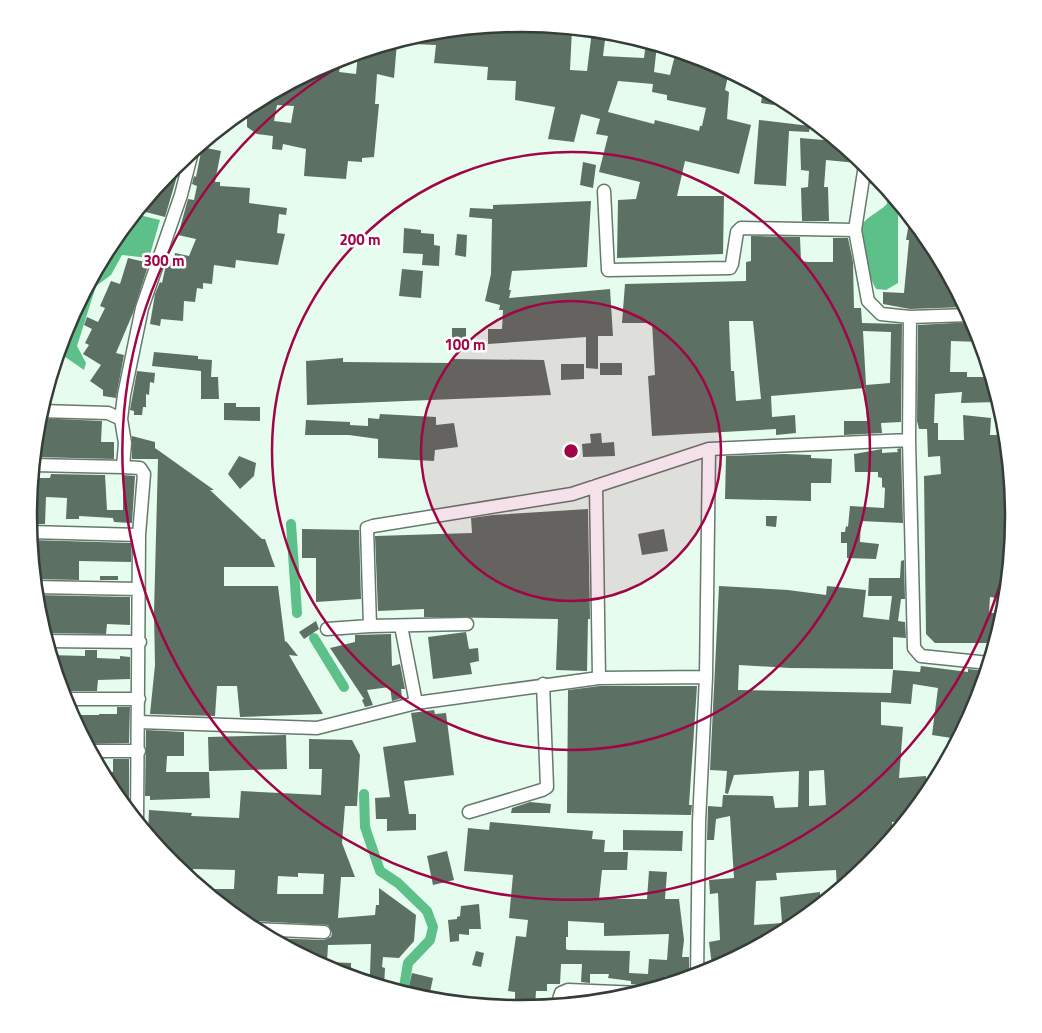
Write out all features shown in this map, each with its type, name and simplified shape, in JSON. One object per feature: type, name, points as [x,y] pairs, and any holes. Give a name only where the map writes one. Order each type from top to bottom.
[{"type":"street","points":[[123,467],[125,443],[122,416],[124,395],[142,308],[182,195],[189,165]]},
{"type":"street","points":[[864,175],[855,230],[868,301],[881,314],[910,316],[961,315]]},
{"type":"street","points":[[604,191],[608,270],[730,268],[737,232],[741,228],[855,230]]},
{"type":"street","points":[[910,316],[909,440],[914,648],[921,656],[982,662]]},
{"type":"street","points":[[48,411],[108,412],[122,416]]},
{"type":"street","points":[[370,626],[367,528],[572,494],[709,449],[909,440]]},
{"type":"street","points":[[697,967],[699,822],[706,677],[709,449]]},
{"type":"street","points":[[40,465],[140,468],[144,474],[139,535],[140,699],[135,809]]},
{"type":"street","points":[[596,486],[599,678]]},
{"type":"street","points":[[38,532],[139,535]]},
{"type":"street","points":[[42,588],[139,588]]},
{"type":"street","points":[[326,629],[467,624]]},
{"type":"street","points":[[401,626],[416,703]]},
{"type":"street","points":[[53,641],[140,642]]},
{"type":"street","points":[[139,722],[225,724],[297,729],[317,728],[416,703],[543,684],[599,678],[706,677]]},
{"type":"street","points":[[469,812],[547,787],[543,684]]},
{"type":"street","points":[[73,699],[140,699]]},
{"type":"street","points":[[98,751],[139,751]]},
{"type":"street","points":[[269,930],[324,932]]},
{"type":"street","points":[[559,998],[561,993],[568,990],[610,992]]},
{"type":"shaded area","points":[[887,200],[898,213],[898,283],[886,290],[876,289],[863,255],[861,235],[865,221],[887,204]]},
{"type":"shaded area","points":[[142,216],[160,220],[149,258],[122,255],[111,275],[96,286],[77,346],[86,363],[84,370],[65,357],[87,302],[102,274]]},
{"type":"building","points":[[521,32],[572,36],[570,70],[587,71],[591,38],[605,40],[603,56],[644,58],[645,49],[656,52],[654,72],[670,75],[674,57],[727,79],[725,90],[729,92],[727,119],[751,125],[739,174],[685,161],[677,196],[724,196],[723,254],[617,258],[618,200],[636,199],[640,182],[599,172],[608,136],[596,134],[600,119],[581,114],[574,142],[548,139],[555,107],[515,100],[516,81],[487,80],[488,67],[434,63],[436,45],[417,44],[458,37]],"holes":[[[618,81],[653,84],[652,92],[667,95],[667,100],[706,108],[699,131],[655,120],[654,124],[608,112]]]},
{"type":"building","points":[[396,49],[394,78],[377,74],[375,104],[379,104],[374,157],[362,158],[362,162],[348,161],[346,179],[304,176],[306,149],[283,144],[282,150],[272,149],[273,136],[257,134],[247,127],[247,119],[245,119],[307,82],[340,68],[339,72],[356,74],[357,61]],"holes":[[[277,105],[294,106],[291,123],[274,121]]]},
{"type":"building","points":[[762,96],[774,105],[761,103]]},
{"type":"building","points":[[759,120],[806,125],[810,128],[809,132],[789,131],[786,186],[754,184]]},
{"type":"building","points":[[800,138],[824,140],[850,162],[826,160],[824,187],[828,187],[829,221],[802,221],[801,188],[808,187],[809,171],[801,170]]},
{"type":"building","points":[[208,148],[221,151],[215,182],[220,182],[220,186],[250,188],[249,203],[287,208],[286,215],[279,214],[277,233],[285,234],[278,265],[236,260],[235,268],[214,265],[212,284],[203,283],[203,289],[197,288],[195,302],[184,301],[183,321],[161,319],[160,326],[150,324],[155,294],[160,282],[162,283],[167,260],[174,261],[175,253],[189,256],[196,239],[178,235],[188,199],[194,200],[197,186],[192,184],[194,176],[196,177],[201,154]]},
{"type":"building","points":[[583,162],[596,165],[593,188],[580,185]]},
{"type":"building","points":[[177,176],[165,217],[145,212]]},
{"type":"building","points":[[591,201],[587,267],[512,271],[509,298],[610,289],[613,336],[598,336],[598,369],[586,368],[586,337],[488,344],[488,329],[502,329],[503,310],[499,310],[500,305],[485,301],[491,274],[492,219],[469,217],[470,208],[493,209],[493,205]]},
{"type":"building","points":[[908,227],[940,274],[957,307],[910,309],[883,304],[883,292],[904,293],[909,240],[906,240]]},
{"type":"building","points":[[404,228],[421,230],[421,233],[434,234],[434,245],[440,246],[439,266],[422,265],[423,254],[403,253]]},
{"type":"building","points":[[457,234],[467,235],[466,257],[455,255]]},
{"type":"building","points":[[751,236],[800,237],[801,261],[808,262],[833,262],[833,238],[848,238],[853,262],[854,308],[861,308],[862,323],[902,324],[901,422],[881,423],[882,433],[844,435],[844,421],[867,421],[865,388],[771,396],[772,417],[795,415],[796,433],[776,435],[776,429],[652,436],[648,376],[655,375],[652,323],[622,323],[625,284],[746,281],[746,262],[751,261]],"holes":[[[729,321],[753,321],[761,399],[736,401],[734,371],[731,371]],[[863,331],[891,332],[890,383],[866,385]]]},
{"type":"building","points":[[128,258],[149,263],[133,313],[116,353],[124,355],[116,398],[103,396],[103,390],[90,381],[101,365],[83,354],[89,345],[85,343],[92,329],[84,325],[87,317],[98,322],[105,308],[100,306],[111,281],[120,284]]},
{"type":"building","points":[[402,269],[423,271],[421,298],[399,296]]},
{"type":"building","points":[[964,322],[972,342],[951,341],[950,372],[967,372],[967,377],[984,377],[992,402],[961,403],[962,392],[935,394],[934,423],[938,423],[938,440],[964,440],[963,415],[991,418],[990,435],[998,435],[1004,485],[1004,548],[998,598],[990,597],[989,613],[996,613],[989,643],[935,643],[926,634],[924,476],[941,474],[940,456],[928,457],[927,429],[919,429],[917,421],[918,325]]},
{"type":"building","points":[[452,328],[466,328],[466,341],[452,341]]},
{"type":"building","points":[[154,352],[198,356],[198,359],[212,360],[211,377],[218,377],[219,399],[201,399],[201,371],[152,366]]},
{"type":"building","points":[[343,358],[343,362],[452,363],[452,359],[544,360],[551,395],[307,405],[306,361]]},
{"type":"building","points":[[600,363],[622,363],[622,375],[600,375]]},
{"type":"building","points":[[561,364],[584,364],[584,379],[561,380]]},
{"type":"building","points":[[137,371],[155,373],[154,383],[150,382],[149,395],[146,394],[146,407],[143,407],[142,415],[134,415],[134,411],[130,410]]},
{"type":"building","points":[[224,403],[236,403],[236,407],[260,407],[260,421],[224,420]]},
{"type":"building","points":[[380,414],[436,417],[436,425],[454,423],[458,447],[435,450],[434,461],[378,458],[378,439],[349,435],[305,435],[306,420],[350,422],[350,425],[368,426],[368,418],[379,419]]},
{"type":"building","points":[[47,418],[102,421],[101,442],[114,442],[114,459],[41,457]]},
{"type":"building","points":[[601,433],[602,443],[614,442],[615,456],[583,457],[582,444],[591,443],[590,434]]},
{"type":"building","points":[[132,436],[155,442],[155,448],[214,490],[210,490],[262,539],[265,539],[275,567],[224,567],[224,586],[278,586],[285,642],[298,656],[289,655],[323,714],[240,717],[237,686],[217,686],[215,716],[150,714],[155,665],[154,613],[158,459],[132,459]]},
{"type":"building","points":[[901,448],[903,523],[861,521],[860,542],[879,544],[876,559],[847,558],[847,543],[841,543],[841,532],[845,532],[846,526],[848,527],[850,506],[884,508],[885,488],[882,487],[882,478],[878,477],[878,472],[855,472],[854,454],[882,449],[882,453],[898,452],[897,449]]},
{"type":"building","points":[[811,455],[811,458],[832,459],[831,483],[811,483],[811,501],[725,499],[726,456]]},
{"type":"building","points":[[239,456],[256,463],[254,476],[240,489],[228,474]]},
{"type":"building","points":[[51,474],[105,475],[107,510],[123,510],[123,475],[135,476],[132,523],[114,522],[113,518],[79,516],[79,519],[66,519],[67,498],[46,497],[45,524],[37,524],[39,478],[50,478]]},
{"type":"building","points":[[588,509],[590,619],[588,619],[587,671],[556,670],[558,619],[424,617],[424,609],[378,611],[375,536],[472,533],[471,518]]},
{"type":"building","points":[[766,516],[777,516],[776,527],[766,526]]},
{"type":"building","points":[[302,529],[359,530],[361,599],[316,602],[316,558],[302,558]]},
{"type":"building","points":[[664,529],[668,551],[642,555],[638,534]]},
{"type":"building","points":[[38,540],[131,543],[131,562],[79,561],[79,580],[41,579]]},
{"type":"building","points":[[904,560],[905,599],[901,599],[898,621],[905,622],[906,638],[893,637],[893,669],[790,668],[739,665],[738,690],[891,693],[893,670],[920,672],[921,666],[968,672],[968,669],[980,670],[955,731],[951,738],[932,735],[938,688],[913,684],[911,704],[881,702],[881,725],[903,727],[899,778],[926,776],[926,780],[896,822],[892,822],[892,827],[885,836],[837,883],[836,870],[776,873],[777,880],[756,881],[754,925],[782,923],[780,897],[820,892],[820,897],[790,919],[763,936],[712,962],[709,942],[720,940],[718,893],[710,894],[709,880],[734,878],[730,816],[716,819],[714,840],[707,840],[708,806],[722,807],[723,795],[773,796],[775,808],[798,807],[799,771],[734,775],[728,794],[725,793],[727,771],[710,770],[719,586],[788,590],[826,595],[827,586],[866,590],[863,617],[889,620],[892,596],[868,596],[869,578],[900,578],[901,561]],"holes":[[[824,770],[826,805],[809,806],[809,771]]]},
{"type":"building","points":[[100,576],[118,576],[118,580],[100,580]]},
{"type":"building","points":[[43,595],[130,597],[130,625],[107,624],[106,634],[51,633]]},
{"type":"building","points":[[316,621],[319,629],[304,639],[299,632]]},
{"type":"building","points":[[466,632],[469,649],[478,648],[479,661],[470,663],[472,674],[433,679],[428,637]]},
{"type":"building","points":[[391,634],[392,666],[400,664],[405,689],[401,689],[402,698],[392,701],[390,687],[367,690],[373,705],[365,707],[362,700],[364,699],[330,648],[355,642],[355,635]]},
{"type":"building","points":[[85,650],[97,650],[97,658],[120,659],[120,656],[130,657],[130,679],[98,680],[97,691],[70,691],[57,655],[85,656]]},
{"type":"building","points":[[600,686],[697,686],[689,805],[692,805],[691,815],[567,813],[568,690]]},
{"type":"building","points":[[117,707],[130,707],[129,743],[94,744],[80,715],[117,714]]},
{"type":"building","points":[[434,710],[435,714],[446,713],[454,775],[404,781],[409,814],[416,814],[416,830],[387,831],[387,819],[376,819],[375,798],[390,797],[383,747],[416,742],[411,713]]},
{"type":"building","points":[[146,730],[184,732],[184,756],[167,756],[166,772],[209,772],[210,798],[150,800],[150,796],[145,796]]},
{"type":"building","points":[[286,735],[287,769],[209,771],[208,737]]},
{"type":"building","points":[[309,739],[352,740],[360,755],[357,806],[345,806],[342,843],[355,877],[341,877],[338,918],[375,915],[376,905],[379,905],[379,888],[416,915],[414,941],[399,958],[383,957],[382,967],[385,968],[384,981],[361,974],[370,974],[371,944],[328,945],[327,960],[307,951],[284,939],[324,940],[331,937],[332,933],[328,925],[255,921],[213,889],[234,889],[235,870],[193,869],[193,872],[148,825],[149,810],[192,813],[191,816],[239,818],[241,791],[321,795],[322,769],[309,769]],"holes":[[[298,873],[324,874],[323,894],[277,894],[278,876],[298,877]]]},
{"type":"building","points":[[113,759],[129,759],[129,799],[111,772],[113,772]]},
{"type":"building","points":[[530,802],[551,804],[550,813],[511,813],[512,808]]},
{"type":"building","points":[[490,822],[593,831],[592,839],[605,840],[604,852],[628,852],[627,870],[602,870],[599,899],[647,899],[649,871],[667,872],[665,899],[679,899],[684,940],[682,957],[689,957],[689,970],[674,976],[665,976],[665,978],[640,985],[631,984],[631,981],[608,978],[609,974],[590,974],[590,983],[581,982],[582,964],[561,964],[560,984],[547,984],[547,991],[536,991],[535,1000],[515,1000],[515,992],[508,991],[516,936],[526,937],[528,920],[509,918],[513,875],[464,871],[468,828],[489,830]],"holes":[[[568,921],[604,923],[604,936],[669,934],[667,960],[649,959],[648,974],[629,973],[630,951],[566,949]]]},
{"type":"building","points":[[623,830],[683,831],[682,851],[623,850]]},
{"type":"building","points":[[447,851],[454,880],[433,885],[427,856]]},
{"type":"building","points":[[479,904],[481,929],[469,929],[469,935],[459,934],[459,941],[450,942],[448,920],[457,919],[460,916],[461,906]]},
{"type":"building","points":[[476,951],[484,953],[481,967],[472,965]]},
{"type":"building","points":[[332,962],[351,963],[351,970]]},
{"type":"building","points":[[412,973],[433,978],[430,992],[409,987]]},
{"type":"waterway","points":[[291,524],[297,613]]},
{"type":"waterway","points":[[314,638],[344,687]]},
{"type":"waterway","points":[[364,794],[365,827],[380,871],[398,883],[427,911],[433,927],[430,940],[408,963],[404,986]]}]
